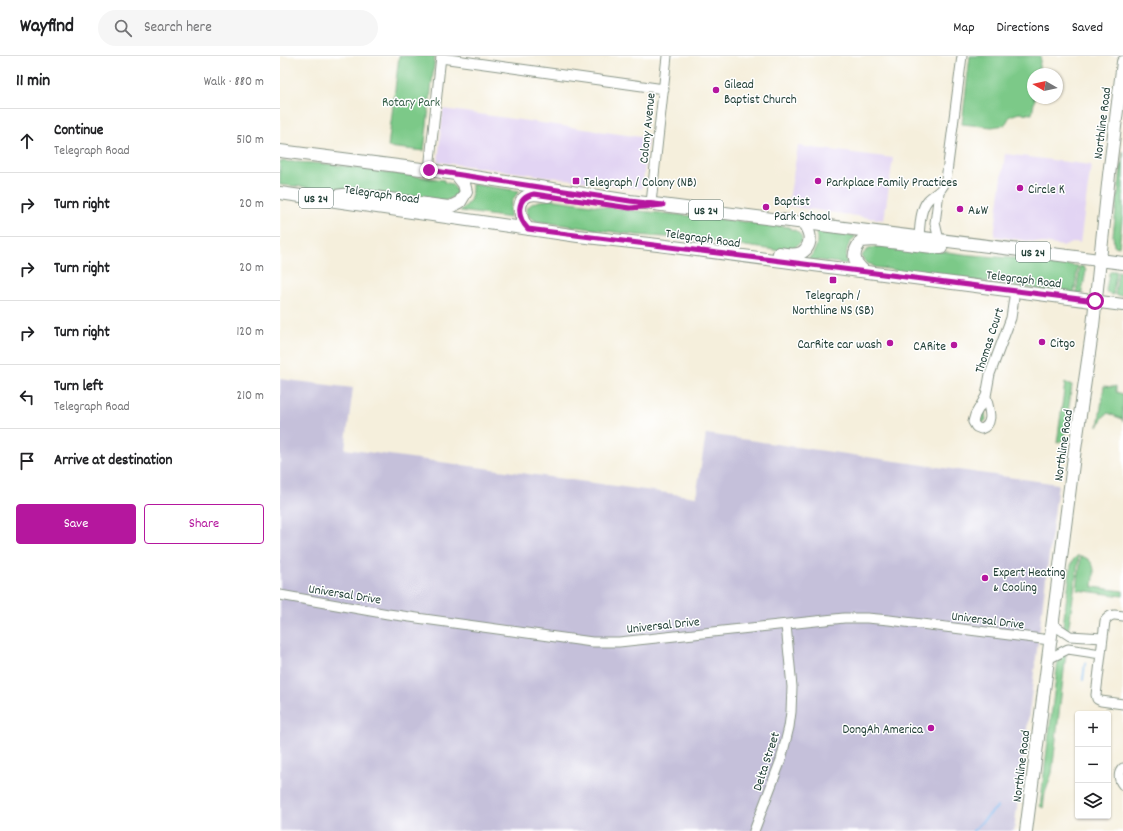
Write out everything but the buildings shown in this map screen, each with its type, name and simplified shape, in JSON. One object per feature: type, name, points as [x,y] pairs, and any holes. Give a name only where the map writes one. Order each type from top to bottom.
[{"type":"main road","name":"Northline Road","points":[[1026,831],[1074,456],[1092,331],[1123,62]]},
{"type":"main road","name":"Telegraph Road","points":[[280,151],[429,170],[657,204],[1123,263]]},
{"type":"main road","points":[[280,156],[305,154]]},
{"type":"main road","points":[[315,198],[352,194],[448,207],[460,202],[466,192],[464,184],[456,174]]},
{"type":"main road","name":"Telegraph Road","points":[[280,193],[578,236],[1123,305]]},
{"type":"main road","points":[[528,229],[521,218],[520,207],[522,201],[527,196],[534,194],[630,208],[657,204]]},
{"type":"main road","points":[[658,245],[698,242],[792,255],[802,253],[810,243],[809,234],[803,222]]},
{"type":"main road","points":[[864,271],[859,268],[856,262],[855,252],[857,247],[862,242],[867,240],[968,252],[998,253],[1008,249]]},
{"type":"street","name":"Colony Avenue","points":[[657,204],[667,56]]},
{"type":"street","points":[[919,237],[924,205],[939,192],[946,180],[962,56]]},
{"type":"street","points":[[429,170],[441,57],[664,89]]},
{"type":"street","points":[[939,192],[936,223],[939,240]]},
{"type":"street","name":"Thomas Court","points":[[986,396],[990,374],[1011,318],[1015,291]]},
{"type":"street","name":"Universal Drive","points":[[280,595],[388,614],[592,642],[619,642],[844,618],[867,618],[897,621],[1050,640]]},
{"type":"street","points":[[1123,616],[1112,615],[1105,621],[1096,695],[1097,699],[1101,701],[1123,704]]},
{"type":"street","points":[[1052,624],[1070,636],[1103,638]]},
{"type":"street","name":"Delta Street","points":[[754,831],[781,760],[789,727],[792,687],[786,625]]},
{"type":"street","points":[[1048,659],[1068,649],[1101,654]]},
{"type":"street","points":[[1123,768],[1120,771],[1119,776],[1119,780],[1123,785]]},
{"type":"shaded area","points":[[443,109],[648,138],[642,189],[438,162]]},
{"type":"shaded area","points":[[798,146],[893,158],[884,220],[788,206]]},
{"type":"shaded area","points":[[1005,154],[1091,165],[1080,243],[1076,242],[1063,246],[994,236]]},
{"type":"shaded area","points":[[280,379],[353,388],[345,449],[696,497],[706,434],[1058,484],[1014,831],[280,831]]},
{"type":"green space","name":"Rotary Park","points":[[399,56],[435,56],[424,151],[388,147]]},
{"type":"green space","points":[[970,56],[1041,56],[1039,68],[1027,68],[1027,104],[1034,104],[1032,114],[1019,113],[1010,116],[1005,125],[992,127],[962,124]]},
{"type":"green space","points":[[1123,151],[1123,214],[1119,247],[1114,246],[1113,235]]},
{"type":"green space","points":[[280,161],[329,164],[444,180],[444,182],[451,184],[454,187],[457,194],[444,201],[280,185]]},
{"type":"green space","points":[[472,184],[520,191],[512,203],[510,218],[460,211],[470,200]]},
{"type":"green space","points":[[548,199],[629,210],[790,227],[790,229],[797,231],[800,234],[802,241],[795,247],[782,251],[694,239],[636,235],[535,221],[527,214],[526,210],[530,205],[535,202]]},
{"type":"green space","points":[[817,231],[856,236],[847,248],[847,264],[808,259],[814,252],[816,246]]},
{"type":"green space","points":[[882,244],[1078,266],[1074,294],[873,267],[873,265],[865,261],[862,256],[873,247],[882,246]]},
{"type":"green space","points":[[1080,266],[1084,267],[1086,271],[1082,292],[1081,294],[1076,294]]},
{"type":"green space","points":[[1116,271],[1113,295],[1107,293],[1106,290],[1109,273]]},
{"type":"green space","points":[[1118,271],[1123,272],[1123,296],[1115,295]]},
{"type":"green space","points":[[1065,383],[1072,385],[1064,440],[1057,443]]},
{"type":"green space","points":[[1104,386],[1116,386],[1116,392],[1123,394],[1123,422],[1122,419],[1108,413],[1103,417],[1098,427]]},
{"type":"green space","points":[[984,405],[986,420],[982,424],[979,423],[977,418]]},
{"type":"green space","points":[[1077,556],[1079,556],[1068,632],[1063,625],[1071,565]]},
{"type":"green space","points":[[1081,556],[1090,561],[1093,565],[1093,587],[1123,591],[1123,596],[1077,590]]},
{"type":"green space","points":[[1066,654],[1052,773],[1045,793],[1043,808],[1040,806],[1058,661],[1063,655]]},
{"type":"waterway","points":[[1083,680],[1085,663]]},
{"type":"waterway","points":[[973,831],[997,807]]},
{"type":"place","name":"Gilead Baptist Church","points":[[716,90]]},
{"type":"place","name":"Telegraph / Colony (NB)","points":[[576,181]]},
{"type":"place","name":"Parkplace Family Practices","points":[[818,181]]},
{"type":"place","name":"Circle K","points":[[1020,188]]},
{"type":"place","name":"Baptist Park School","points":[[766,207]]},
{"type":"place","name":"A&W","points":[[960,209]]},
{"type":"place","name":"Telegraph / Northline NS (SB)","points":[[833,280]]},
{"type":"place","name":"Citgo","points":[[1042,342]]},
{"type":"place","name":"CarRite car wash","points":[[890,343]]},
{"type":"place","name":"CARite","points":[[954,345]]},
{"type":"place","name":"Expert Heating & Cooling","points":[[985,578]]},
{"type":"place","name":"DongAh America","points":[[931,728]]},
{"type":"route","points":[[429,170],[663,205],[630,208],[534,194],[527,196],[522,201],[520,207],[521,218],[528,229],[1095,301]]}]
